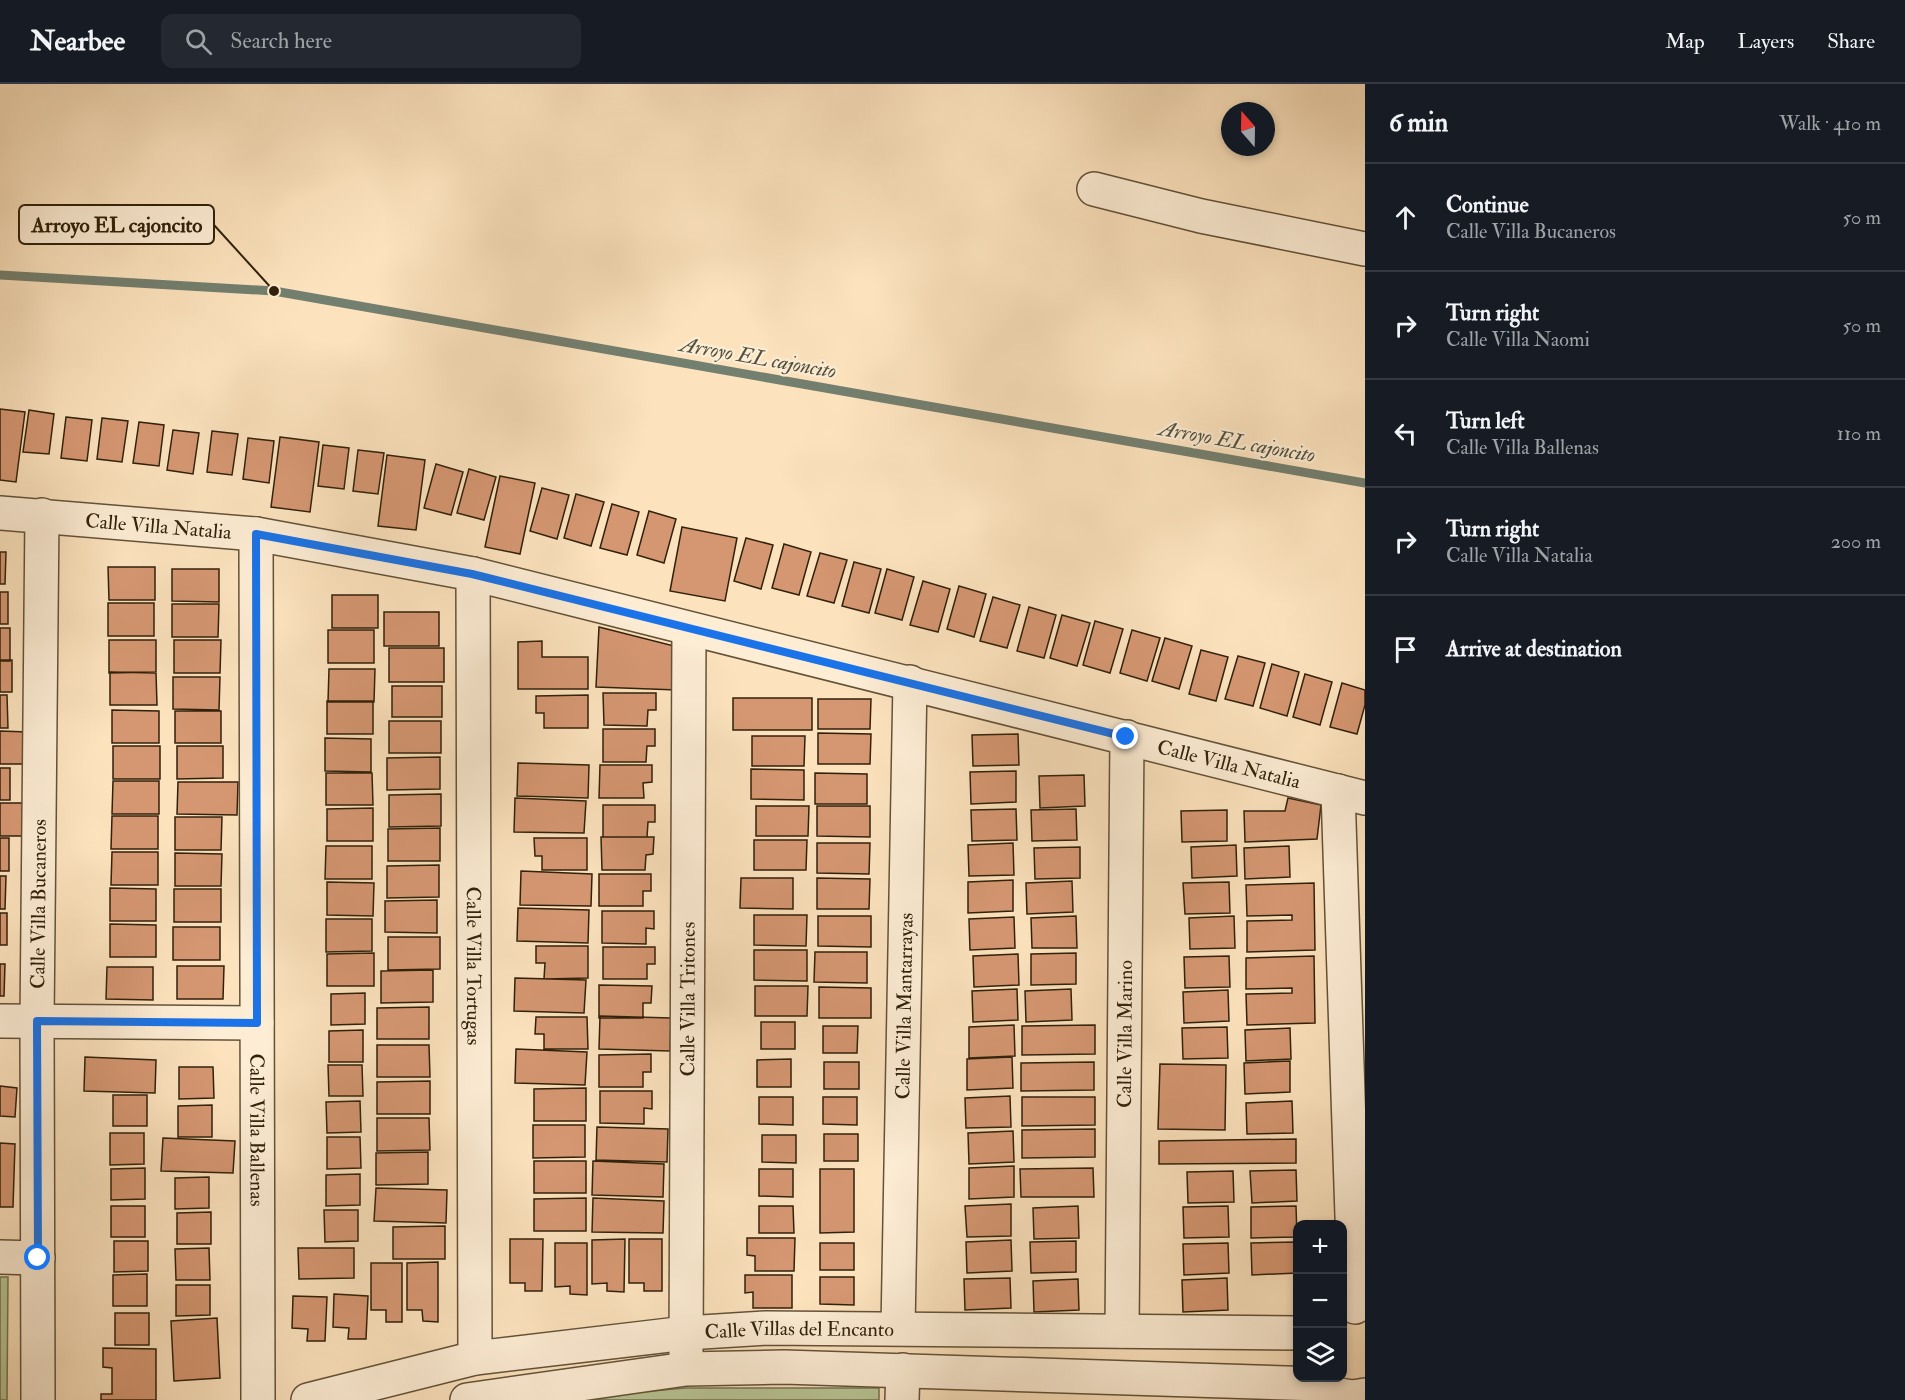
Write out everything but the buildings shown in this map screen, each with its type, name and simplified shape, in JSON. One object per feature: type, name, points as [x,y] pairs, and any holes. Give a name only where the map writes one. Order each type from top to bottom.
[{"type":"street","points":[[1094,189],[1201,216],[1365,249]]},
{"type":"street","name":"Calle Villa Natalia","points":[[0,513],[256,534],[472,574],[1352,794]]},
{"type":"street","name":"Calle Villa Bucaneros","points":[[38,1400],[37,1021],[42,515]]},
{"type":"street","name":"Calle Villa Ballenas","points":[[256,534],[258,1400]]},
{"type":"street","name":"Calle Villa Tortugas","points":[[472,574],[475,1358]]},
{"type":"street","name":"Calle Villa Tritones","points":[[686,1369],[689,629]]},
{"type":"street","name":"Calle Villa Mantarrayas","points":[[898,1328],[910,682]]},
{"type":"street","name":"Calle Villa Marino","points":[[1122,1332],[1126,737]]},
{"type":"street","points":[[1352,794],[1354,1308]]},
{"type":"street","points":[[0,1021],[257,1023]]},
{"type":"street","points":[[0,1257],[38,1258]]},
{"type":"street","name":"Calle Villas del Encanto","points":[[308,1400],[475,1358],[687,1333],[766,1328],[1293,1333]]},
{"type":"street","name":"Calle Villas del Encanto","points":[[467,1400],[686,1369],[784,1367],[902,1385],[1333,1390]]},
{"type":"green space","points":[[0,1277],[8,1277],[7,1400],[0,1400]]},
{"type":"green space","points":[[685,1388],[879,1388],[879,1400],[552,1400]]},
{"type":"waterway","name":"Arroyo EL cajoncito","points":[[0,275],[274,291],[1365,483]]},
{"type":"place","name":"Arroyo EL cajoncito","points":[[274,291]]},
{"type":"route","points":[[38,1258],[37,1021],[257,1023],[256,534],[472,574],[1126,737]]}]
